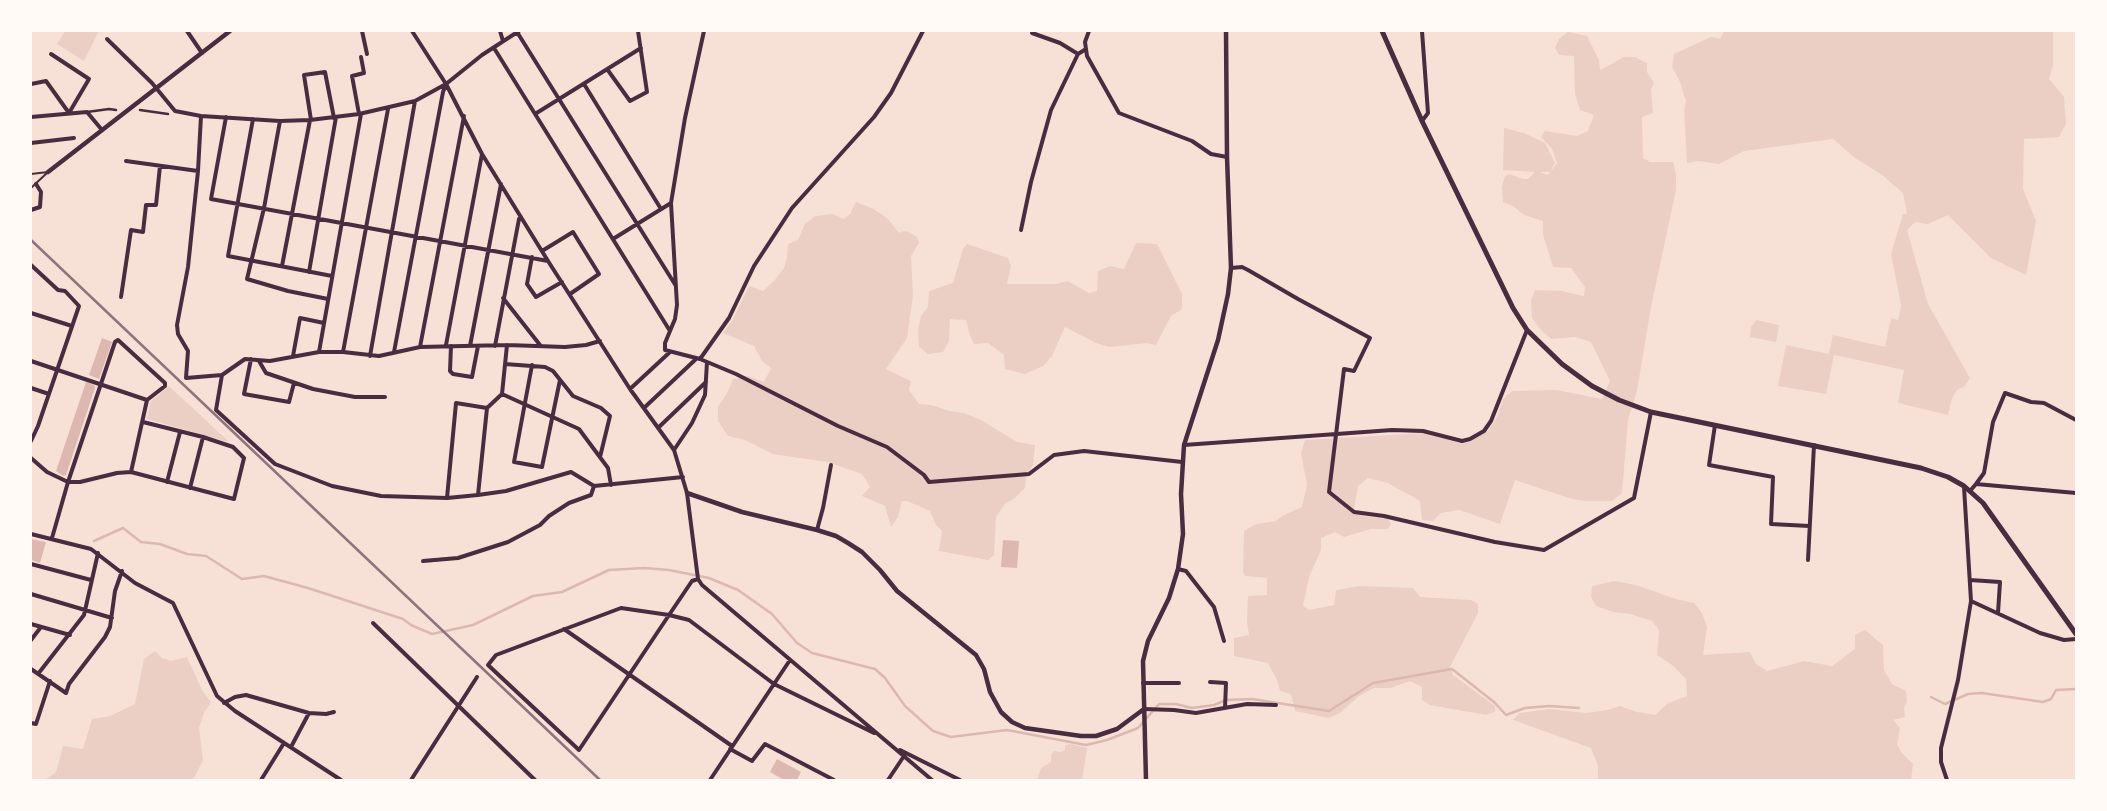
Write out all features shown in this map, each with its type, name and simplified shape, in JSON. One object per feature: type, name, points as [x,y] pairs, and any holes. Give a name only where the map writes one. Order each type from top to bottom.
[{"type":"main road","points":[[1382,31],[1422,122],[1502,286],[1527,330],[1562,364],[1592,386],[1620,400],[1651,412],[1921,468],[1936,472],[1964,486],[1970,490],[1998,521],[2076,634]]},
{"type":"street","points":[[187,31],[202,53]]},
{"type":"street","points":[[48,172],[230,31]]},
{"type":"street","points":[[362,31],[367,54]]},
{"type":"street","points":[[418,31],[412,32],[446,84],[482,154],[630,389],[645,407],[674,450],[687,493],[698,579],[702,585],[932,780]]},
{"type":"street","points":[[500,31],[503,41]]},
{"type":"street","points":[[607,69],[630,101],[647,92],[638,31]]},
{"type":"street","points":[[704,31],[687,108],[671,203],[677,288],[675,319],[665,344],[666,350],[707,362],[736,374],[838,426],[887,447],[924,475],[929,482],[1029,474],[1054,455],[1084,452],[1182,462]]},
{"type":"street","points":[[645,407],[698,359],[729,318],[754,266],[787,215],[874,117],[891,93],[923,31]]},
{"type":"street","points":[[1033,31],[1032,33],[1060,43],[1078,54]]},
{"type":"street","points":[[1089,31],[1085,42],[1087,56],[1119,112],[1192,141],[1211,154],[1227,157]]},
{"type":"street","points":[[1146,780],[1144,661],[1148,641],[1168,598],[1178,569],[1183,534],[1182,462],[1184,445],[1225,314],[1231,268],[1227,157],[1226,31]]},
{"type":"street","points":[[1422,31],[1428,113],[1422,122]]},
{"type":"street","points":[[107,39],[157,88],[175,112],[201,116],[280,121],[335,118],[388,109],[415,101],[446,84],[518,32],[677,288]]},
{"type":"street","points":[[494,48],[670,331]]},
{"type":"street","points":[[535,114],[641,48]]},
{"type":"street","points":[[1021,230],[1031,182],[1050,110],[1078,54],[1086,49]]},
{"type":"street","points":[[51,54],[89,79],[69,113]]},
{"type":"street","points":[[319,352],[360,114],[352,76],[364,73],[361,57]]},
{"type":"street","points":[[282,266],[310,120],[304,75],[325,72],[335,118],[309,272]]},
{"type":"street","points":[[31,84],[46,81],[69,113]]},
{"type":"street","points":[[394,352],[446,84]]},
{"type":"street","points":[[584,84],[661,209]]},
{"type":"street","points":[[370,356],[415,101]]},
{"type":"street","points":[[31,117],[109,108],[116,110]]},
{"type":"street","points":[[343,352],[388,109]]},
{"type":"street","points":[[140,110],[168,114]]},
{"type":"street","points":[[87,112],[102,130]]},
{"type":"street","points":[[201,116],[198,171],[188,267],[177,325],[178,334],[188,350],[186,378],[222,375],[245,359],[259,360],[319,352],[343,352],[379,356],[420,346],[586,345],[600,341]]},
{"type":"street","points":[[420,346],[464,116]]},
{"type":"street","points":[[226,117],[212,199],[548,261]]},
{"type":"street","points":[[253,119],[228,256],[332,276]]},
{"type":"street","points":[[280,121],[264,208],[246,279],[328,299]]},
{"type":"street","points":[[31,143],[74,138]]},
{"type":"street","points":[[446,345],[482,154]]},
{"type":"street","points":[[126,161],[198,171]]},
{"type":"street","points":[[121,297],[132,230],[143,232],[146,204],[156,205],[160,166]]},
{"type":"street","points":[[31,210],[40,207],[41,192],[36,184]]},
{"type":"street","points":[[470,346],[501,184]]},
{"type":"street","points":[[613,239],[671,203]]},
{"type":"street","points":[[495,346],[518,220],[521,217]]},
{"type":"street","points":[[542,250],[573,232],[599,274],[570,294]]},
{"type":"street","points":[[532,257],[527,284],[536,297],[562,282]]},
{"type":"street","points":[[31,265],[58,290],[65,291],[79,306],[31,441]]},
{"type":"street","points":[[1231,268],[1242,267],[1248,270],[1370,338],[1354,371],[1344,369],[1329,492],[1354,512],[1384,516],[1544,550],[1634,498],[1651,412]]},
{"type":"street","points":[[503,298],[541,346]]},
{"type":"street","points":[[31,313],[72,326]]},
{"type":"street","points":[[293,356],[300,318],[324,323]]},
{"type":"street","points":[[1184,445],[1336,433],[1423,431],[1462,441],[1470,439],[1484,431],[1491,421],[1527,330]]},
{"type":"street","points":[[52,538],[68,482],[116,340],[120,340],[165,383],[165,386],[148,400],[131,472]]},
{"type":"street","points":[[478,495],[487,408],[502,394],[507,345]]},
{"type":"street","points":[[451,346],[450,371],[453,374],[472,377],[478,346]]},
{"type":"street","points":[[630,389],[670,352]]},
{"type":"street","points":[[251,359],[244,394],[288,402],[294,382]]},
{"type":"street","points":[[259,360],[266,373],[331,394],[355,397],[385,397]]},
{"type":"street","points":[[31,361],[148,400]]},
{"type":"street","points":[[674,450],[705,395],[707,362]]},
{"type":"street","points":[[505,364],[545,367],[553,371],[573,396],[602,408],[610,416],[600,457]]},
{"type":"street","points":[[532,365],[514,462],[542,467],[560,380]]},
{"type":"street","points":[[222,375],[216,410],[275,464],[332,486],[381,496],[447,498],[506,491],[571,472],[594,486],[683,477]]},
{"type":"street","points":[[659,427],[707,382]]},
{"type":"street","points":[[31,388],[49,394]]},
{"type":"street","points":[[1970,490],[1984,473],[1993,422],[2006,393],[2031,402],[2044,404],[2076,420]]},
{"type":"street","points":[[502,394],[579,429],[608,468],[610,485]]},
{"type":"street","points":[[447,498],[456,403],[487,408]]},
{"type":"street","points":[[31,458],[47,472],[68,482],[80,482],[117,473],[131,472],[234,499],[244,458],[233,447],[203,437],[142,422]]},
{"type":"street","points":[[1715,425],[1709,465],[1773,477],[1771,524],[1809,526]]},
{"type":"street","points":[[167,482],[180,432]]},
{"type":"street","points":[[190,488],[203,437]]},
{"type":"street","points":[[1808,560],[1814,446]]},
{"type":"street","points":[[817,530],[824,508],[831,465]]},
{"type":"street","points":[[1976,484],[2076,493]]},
{"type":"street","points":[[423,561],[458,558],[508,542],[540,525],[569,502],[591,495],[594,486]]},
{"type":"street","points":[[1947,780],[1941,762],[1941,748],[1958,680],[1972,601],[1964,486]]},
{"type":"street","points":[[687,493],[742,512],[836,536],[862,552],[897,591],[971,651],[984,668],[994,703],[1012,722],[1025,728],[1081,736],[1096,736],[1117,729],[1144,709],[1196,713],[1247,704],[1276,705]]},
{"type":"street","points":[[31,534],[91,549],[122,571],[135,583],[173,603],[213,690],[224,704],[341,780]]},
{"type":"street","points":[[38,674],[84,615],[98,553]]},
{"type":"street","points":[[31,564],[92,580]]},
{"type":"street","points":[[1178,569],[1186,571],[1214,607],[1224,641]]},
{"type":"street","points":[[31,669],[66,693],[76,675],[105,637],[112,618],[115,591],[122,571]]},
{"type":"street","points":[[698,579],[692,581],[669,616],[630,673],[579,750],[488,665],[496,655],[621,608],[669,616],[689,620],[774,684],[878,735]]},
{"type":"street","points":[[1970,580],[2000,582],[1998,613]]},
{"type":"street","points":[[31,594],[112,618]]},
{"type":"street","points":[[1972,601],[2045,635],[2064,640],[2076,639]]},
{"type":"street","points":[[372,623],[535,780]]},
{"type":"street","points":[[31,624],[70,635]]},
{"type":"street","points":[[31,640],[42,627]]},
{"type":"street","points":[[564,628],[752,761],[765,744],[834,780]]},
{"type":"street","points":[[710,780],[790,660]]},
{"type":"street","points":[[410,780],[477,677]]},
{"type":"street","points":[[31,723],[36,724],[50,681]]},
{"type":"street","points":[[1210,682],[1226,683],[1225,708]]},
{"type":"street","points":[[1143,683],[1179,683]]},
{"type":"street","points":[[224,704],[235,697],[246,695],[309,713],[326,714],[334,712]]},
{"type":"street","points":[[291,747],[309,713]]},
{"type":"street","points":[[261,780],[284,743]]},
{"type":"street","points":[[895,748],[960,780]]},
{"type":"street","points":[[888,780],[904,756]]},
{"type":"lane","points":[[31,174],[48,172]]},
{"type":"lane","points":[[31,188],[48,172]]},
{"type":"shaded area","points":[[65,31],[101,31],[98,33],[84,61],[57,44]]},
{"type":"shaded area","points":[[1724,31],[2053,31],[2053,65],[2049,79],[2064,97],[2066,124],[2059,137],[2024,139],[2023,189],[2036,221],[2026,275],[1991,258],[1948,215],[1928,224],[1915,222],[1907,230],[1928,304],[1970,378],[1965,386],[1957,390],[1952,398],[1948,415],[1898,403],[1904,370],[1834,355],[1826,394],[1778,386],[1786,345],[1829,354],[1833,335],[1885,347],[1891,318],[1898,320],[1901,305],[1891,254],[1903,214],[1907,214],[1903,193],[1882,175],[1855,158],[1833,139],[1744,151],[1719,164],[1698,161],[1687,163],[1684,109],[1686,101],[1680,82],[1672,67],[1674,54],[1711,37],[1720,39]]},
{"type":"shaded area","points":[[1568,32],[1587,36],[1599,60],[1600,70],[1624,57],[1635,57],[1647,63],[1647,72],[1654,83],[1651,89],[1653,113],[1642,117],[1643,158],[1650,162],[1673,162],[1676,174],[1676,190],[1651,307],[1637,391],[1628,420],[1622,493],[1612,501],[1586,501],[1572,499],[1515,480],[1500,524],[1459,510],[1441,513],[1433,521],[1422,520],[1420,501],[1388,483],[1368,478],[1358,486],[1354,509],[1364,516],[1388,519],[1391,524],[1388,529],[1371,529],[1344,537],[1335,532],[1321,538],[1321,550],[1309,577],[1303,606],[1309,610],[1334,605],[1336,590],[1360,586],[1413,588],[1420,597],[1471,600],[1478,604],[1478,613],[1450,667],[1453,675],[1495,706],[1495,712],[1486,715],[1430,705],[1422,700],[1422,687],[1410,681],[1391,688],[1374,688],[1359,696],[1340,713],[1329,718],[1295,711],[1291,694],[1280,691],[1277,680],[1268,663],[1234,656],[1234,638],[1249,635],[1247,622],[1248,596],[1267,595],[1267,578],[1245,576],[1243,571],[1244,531],[1256,524],[1276,521],[1282,516],[1302,507],[1307,485],[1301,453],[1305,440],[1424,433],[1460,443],[1468,442],[1489,430],[1498,415],[1503,399],[1512,391],[1556,390],[1602,399],[1610,381],[1591,342],[1575,337],[1551,339],[1532,318],[1531,301],[1535,290],[1562,291],[1584,296],[1585,287],[1571,268],[1553,267],[1543,235],[1543,221],[1524,215],[1513,206],[1503,202],[1502,187],[1505,176],[1509,174],[1528,179],[1535,172],[1503,170],[1504,128],[1524,133],[1545,143],[1555,163],[1550,172],[1540,172],[1548,175],[1557,163],[1552,149],[1541,137],[1545,131],[1577,136],[1588,131],[1594,115],[1580,110],[1575,94],[1574,56],[1559,55],[1555,48],[1559,39]]},
{"type":"shaded area","points":[[856,202],[874,209],[888,219],[899,233],[903,231],[909,232],[917,237],[919,243],[911,256],[913,295],[907,338],[886,369],[911,381],[909,390],[919,404],[964,413],[981,420],[1017,442],[1035,445],[1033,465],[1026,476],[1025,488],[1015,498],[1005,504],[996,517],[994,555],[988,560],[939,551],[942,531],[936,525],[930,511],[907,501],[902,501],[898,517],[891,527],[885,506],[862,496],[870,487],[862,474],[827,462],[773,454],[745,440],[728,436],[718,421],[718,406],[726,395],[733,379],[748,376],[764,382],[771,368],[762,361],[754,346],[723,333],[732,321],[749,286],[763,291],[774,281],[784,268],[788,244],[798,240],[805,224],[815,216],[833,214],[844,219],[850,214]]},
{"type":"shaded area","points":[[1136,243],[1157,244],[1182,294],[1182,309],[1171,316],[1156,345],[1147,343],[1109,347],[1096,343],[1065,327],[1052,356],[1043,366],[1025,374],[1005,369],[1004,355],[988,343],[974,344],[966,320],[950,319],[949,341],[943,352],[928,354],[919,347],[918,330],[921,316],[928,307],[929,291],[953,283],[963,249],[967,244],[1008,258],[1011,266],[1007,284],[1056,284],[1068,281],[1089,293],[1097,291],[1098,271],[1110,266],[1124,269]]},
{"type":"shaded area","points":[[1756,320],[1779,325],[1776,342],[1750,337],[1751,327]]},
{"type":"shaded area","points":[[102,338],[112,342],[99,379],[89,375]]},
{"type":"shaded area","points":[[86,382],[94,385],[95,388],[66,475],[63,476],[56,471]]},
{"type":"shaded area","points":[[169,386],[228,442],[147,419],[151,401]]},
{"type":"shaded area","points":[[31,539],[46,542],[40,563],[31,560]]},
{"type":"shaded area","points":[[1003,540],[1019,541],[1017,568],[1001,567]]},
{"type":"shaded area","points":[[1614,581],[1636,585],[1676,599],[1694,603],[1702,613],[1707,627],[1703,655],[1750,652],[1756,664],[1767,671],[1804,661],[1832,666],[1855,649],[1855,635],[1865,630],[1883,645],[1884,670],[1892,684],[1906,691],[1905,717],[1893,720],[1900,728],[1897,744],[1902,753],[1913,764],[1911,780],[1598,780],[1598,766],[1591,748],[1513,720],[1520,713],[1550,709],[1586,713],[1620,706],[1637,712],[1655,715],[1668,703],[1687,696],[1686,679],[1672,665],[1657,655],[1659,630],[1652,621],[1596,606],[1591,597],[1592,586]]},
{"type":"shaded area","points":[[155,651],[162,658],[171,661],[187,657],[202,690],[211,702],[204,713],[199,728],[203,760],[193,780],[45,780],[56,772],[63,746],[83,749],[92,719],[110,716],[135,704],[144,659]]},
{"type":"shaded area","points":[[1071,744],[1087,748],[1082,780],[1037,780],[1041,768],[1051,762],[1051,755],[1054,751],[1061,752],[1065,750],[1065,745]]},
{"type":"shaded area","points":[[777,759],[801,772],[797,780],[784,780],[770,772]]},
{"type":"waterway","points":[[94,541],[123,528],[141,542],[160,544],[187,554],[206,556],[242,579],[264,576],[308,588],[403,619],[411,625],[432,634],[473,625],[533,596],[562,592],[609,570],[644,568],[669,570],[709,578],[738,590],[772,614],[797,643],[812,653],[875,669],[885,678],[905,706],[933,731],[951,737],[1007,730],[1086,745],[1107,740],[1138,728],[1159,704],[1176,704],[1192,708],[1214,705],[1226,700],[1252,699],[1329,711],[1373,683],[1452,669],[1494,702],[1506,715],[1525,708],[1549,706],[1579,708]]},
{"type":"waterway","points":[[1931,697],[1945,704],[1968,694],[1982,693],[2043,702],[2051,699],[2056,690],[2076,689]]},
{"type":"railway","points":[[31,240],[600,780]]}]
